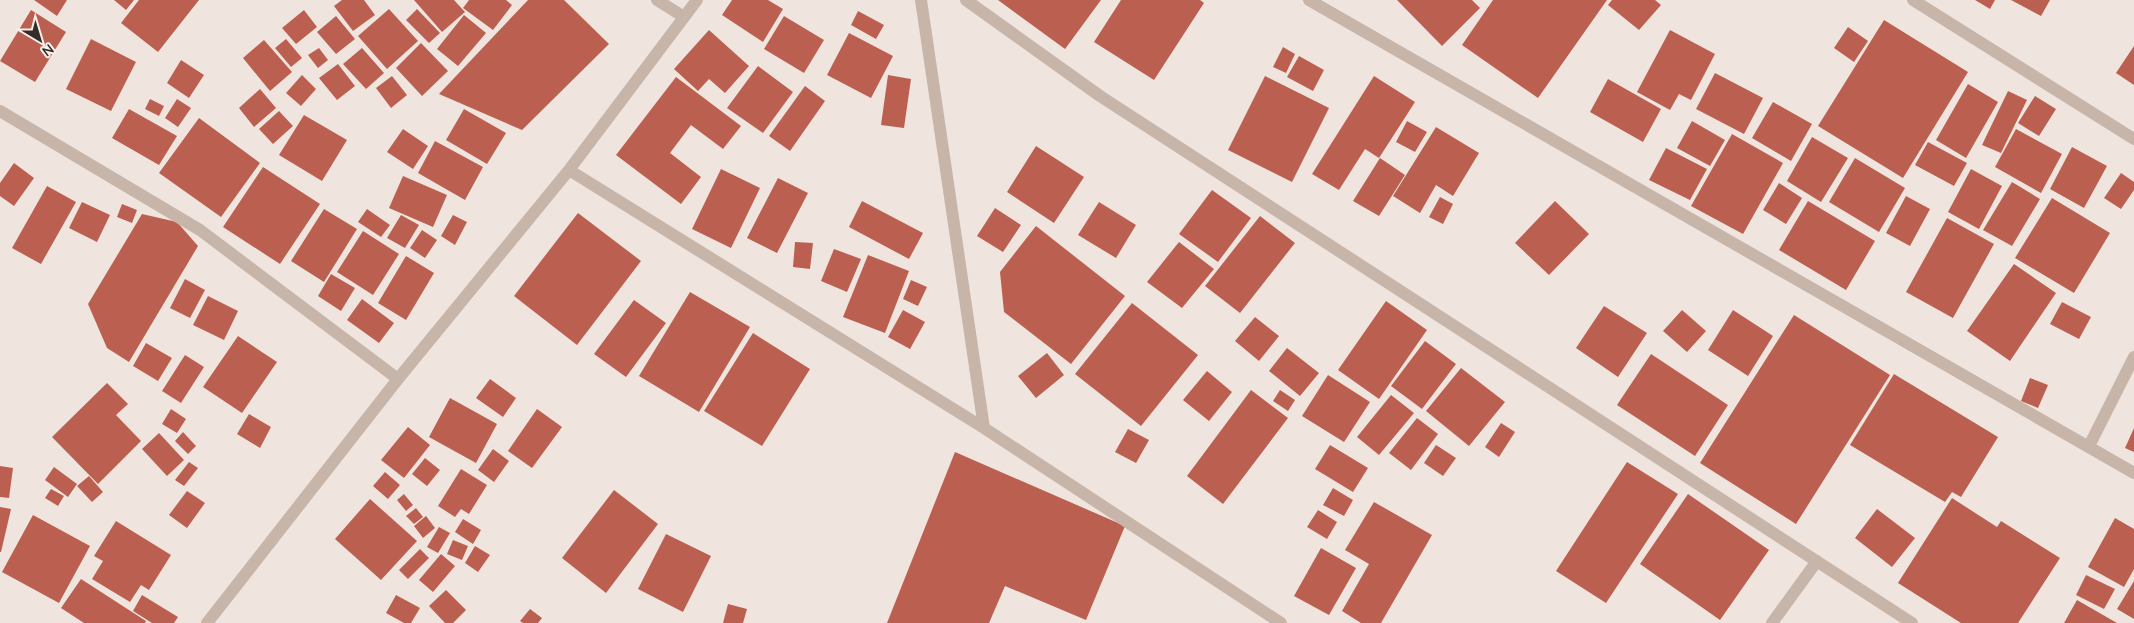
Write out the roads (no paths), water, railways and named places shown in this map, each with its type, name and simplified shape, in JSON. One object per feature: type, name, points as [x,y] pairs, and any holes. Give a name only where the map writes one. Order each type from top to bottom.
[{"type":"street","points":[[657,0],[684,16]]},
{"type":"street","points":[[207,623],[398,379],[569,170],[697,0]]},
{"type":"street","points":[[921,0],[984,428]]},
{"type":"street","points":[[966,0],[1100,96],[1912,623]]},
{"type":"street","points":[[1309,0],[2134,473]]},
{"type":"street","points":[[1913,0],[2134,139]]},
{"type":"street","points":[[0,111],[200,230],[398,379]]},
{"type":"street","points":[[569,170],[984,428],[1281,623]]},
{"type":"street","points":[[2089,446],[2134,357]]},
{"type":"street","points":[[1772,623],[1817,561]]}]
